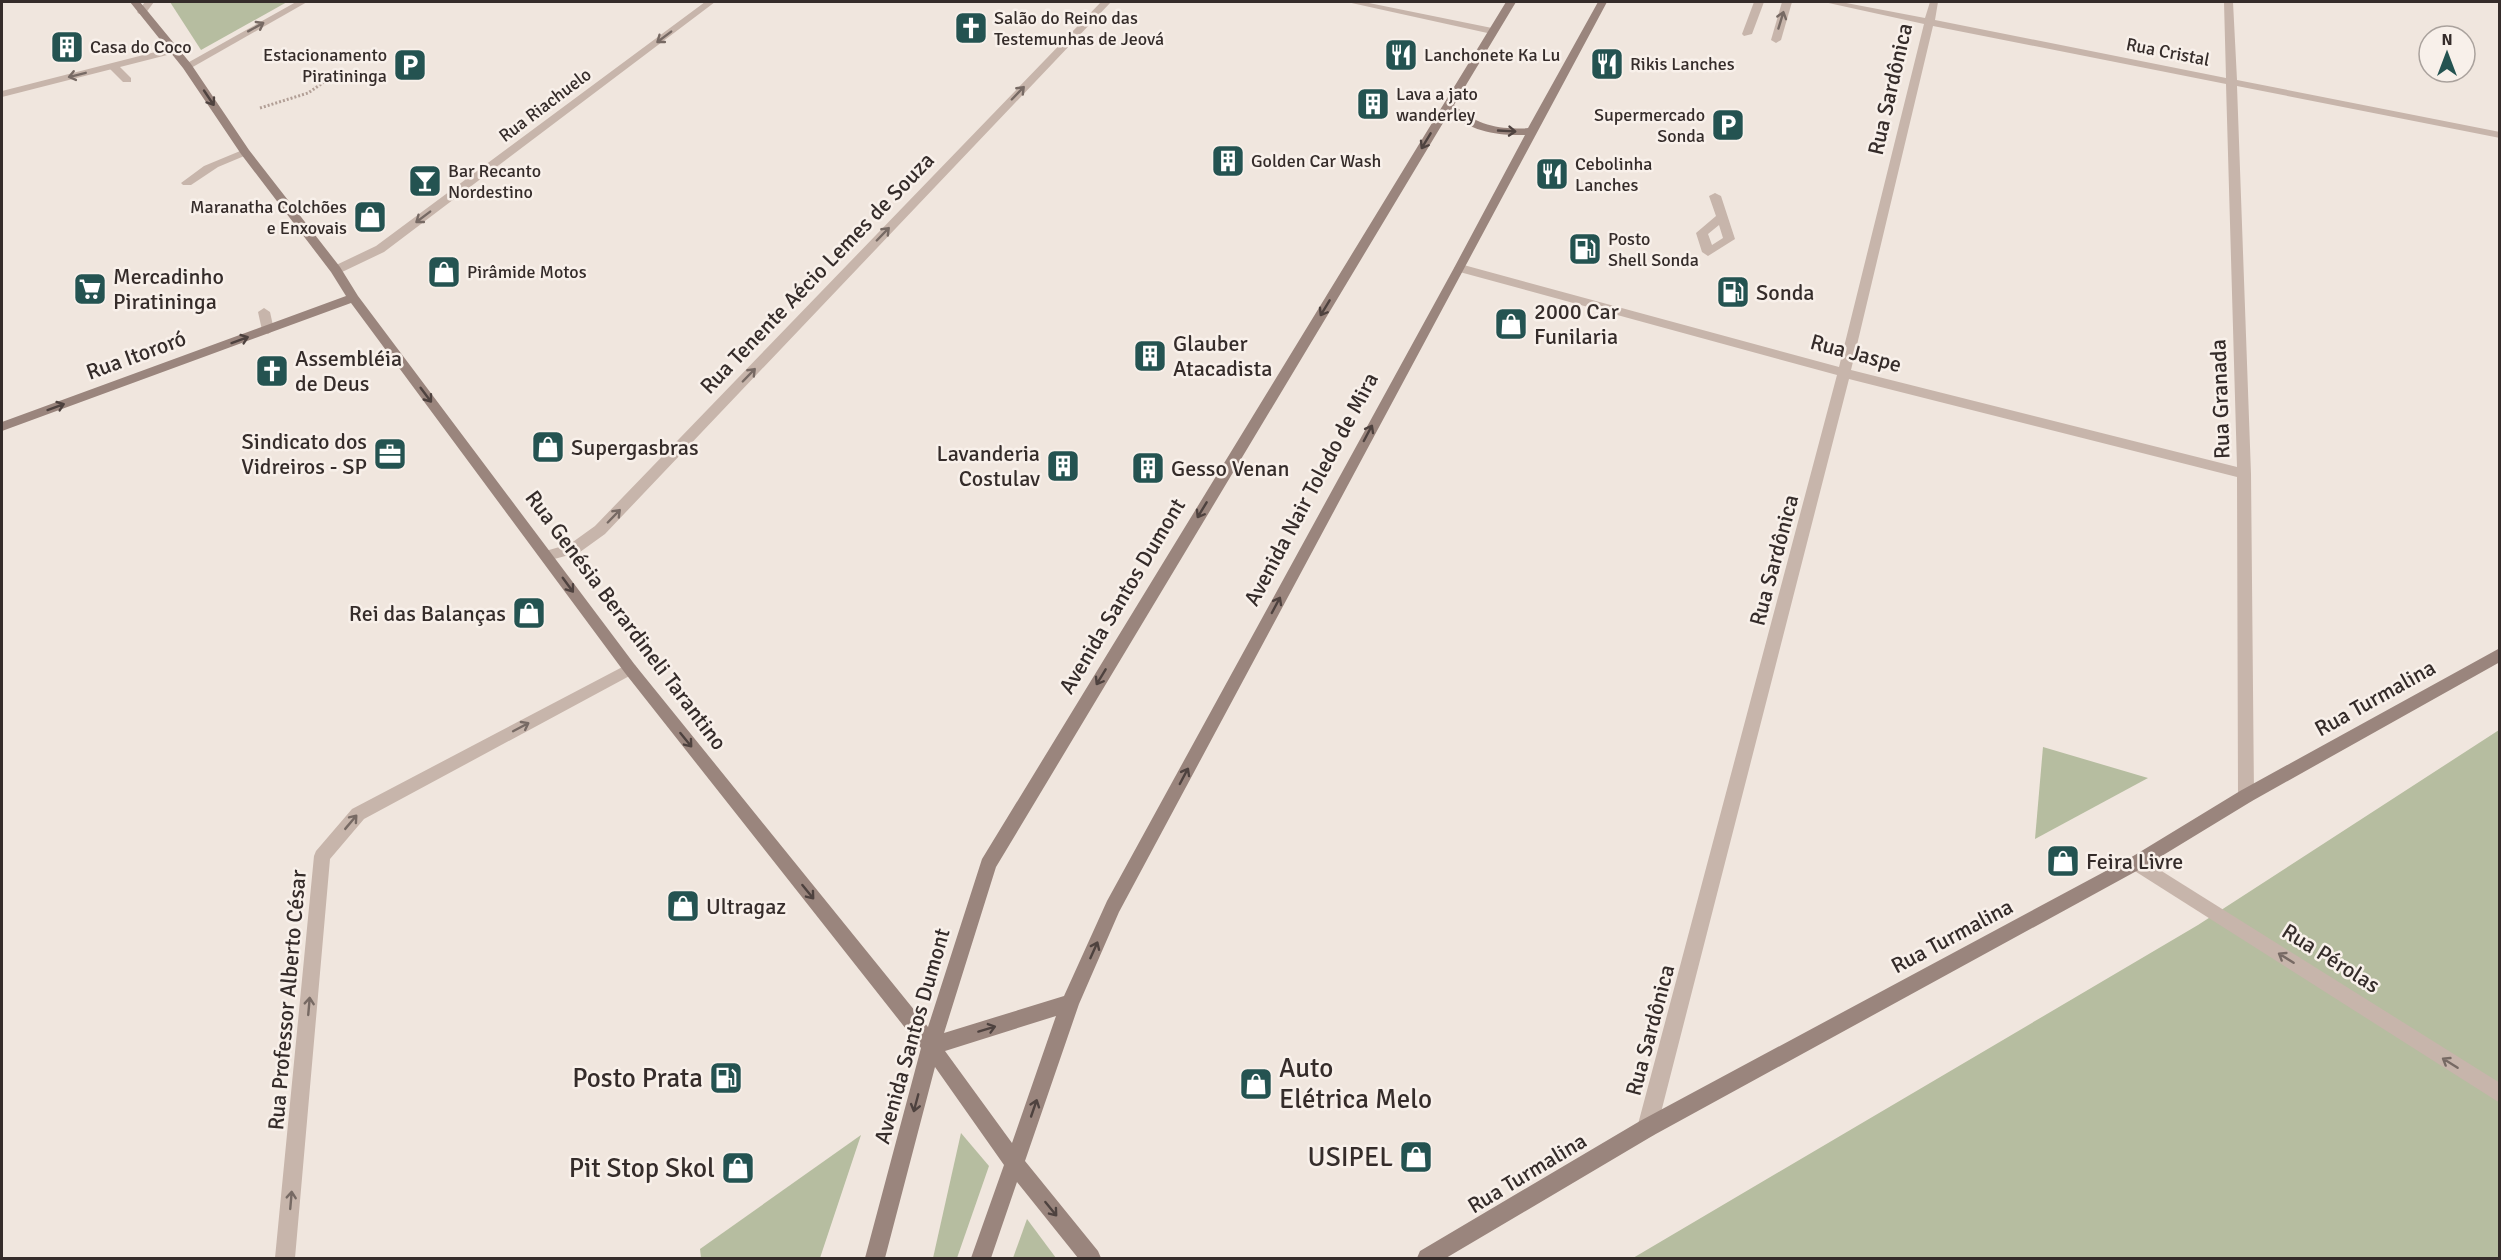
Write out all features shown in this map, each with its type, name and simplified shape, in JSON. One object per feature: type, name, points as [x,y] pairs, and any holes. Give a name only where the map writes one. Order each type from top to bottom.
[{"type":"main road","name":"Rua Genésia Berardineli Tarantino","points":[[135,2],[146,7],[245,152],[336,270],[353,298],[630,669],[931,1046],[1015,1164],[1090,1258]]},
{"type":"main road","name":"Avenida Santos Dumont","points":[[875,1258],[931,1046],[988,864],[1511,2]]},
{"type":"main road","name":"Avenida Nair Toledo de Mira","points":[[1015,1164],[1070,1003],[1113,907],[1460,268],[1531,130],[1603,2]]},
{"type":"main road","points":[[1448,105],[1462,119],[1480,128],[1513,132],[1531,130]]},
{"type":"main road","name":"Rua Itororó","points":[[2,427],[353,298]]},
{"type":"main road","name":"Rua Turmalina","points":[[1427,1258],[1647,1128],[2136,863],[2246,796],[2499,654]]},
{"type":"main road","points":[[931,1046],[1070,1003]]},
{"type":"main road","points":[[981,1258],[1015,1164]]},
{"type":"street","points":[[187,66],[302,2]]},
{"type":"street","name":"Rua Riachuelo","points":[[336,270],[380,249],[710,2]]},
{"type":"street","name":"Rua Tenente Aécio Lemes de Souza","points":[[547,556],[575,548],[600,530],[1106,2]]},
{"type":"street","points":[[1352,2],[1492,31]]},
{"type":"street","points":[[1747,34],[1759,2]]},
{"type":"street","points":[[1776,40],[1787,2]]},
{"type":"street","name":"Rua Cristal","points":[[1829,2],[2499,135]]},
{"type":"street","name":"Rua Sardônica","points":[[1647,1128],[1844,373],[1934,2]]},
{"type":"street","name":"Rua Granada","points":[[2229,2],[2244,474],[2246,796]]},
{"type":"street","points":[[2,94],[175,50]]},
{"type":"street","points":[[113,66],[127,80]]},
{"type":"street","points":[[187,183],[200,171],[216,162],[245,152]]},
{"type":"street","points":[[1715,196],[1720,217]]},
{"type":"street","name":"Rua Jaspe","points":[[1460,268],[1844,373],[2244,474]]},
{"type":"street","points":[[264,312],[268,330]]},
{"type":"street","name":"Rua Professor Alberto César","points":[[285,1258],[322,856],[358,814],[630,669]]},
{"type":"street","name":"Rua Pérolas","points":[[2136,863],[2499,1094]]},
{"type":"path","points":[[260,108],[308,93],[327,80]]},
{"type":"green space","points":[[170,2],[287,2],[201,50]]},
{"type":"green space","points":[[2499,730],[2499,1258],[1633,1258],[2198,925]]},
{"type":"green space","points":[[2043,747],[2148,778],[2035,839]]},
{"type":"green space","points":[[961,1133],[989,1166],[957,1258],[933,1258]]},
{"type":"green space","points":[[861,1135],[820,1258],[701,1258],[700,1249]]},
{"type":"green space","points":[[1027,1219],[1056,1258],[1013,1258]]},
{"type":"place","name":"Salão do Reino das Testemunhas de Jeová","points":[[971,28]]},
{"type":"place","name":"Casa do Coco","points":[[67,47]]},
{"type":"place","name":"Lanchonete Ka Lu","points":[[1401,55]]},
{"type":"place","name":"Rikis Lanches","points":[[1607,64]]},
{"type":"place","name":"Estacionamento Piratininga","points":[[410,65]]},
{"type":"place","name":"Lava a jato wanderley","points":[[1373,104]]},
{"type":"place","name":"Supermercado Sonda","points":[[1728,125]]},
{"type":"place","name":"Golden Car Wash","points":[[1228,161]]},
{"type":"place","name":"Cebolinha Lanches","points":[[1552,174]]},
{"type":"place","name":"Bar Recanto Nordestino","points":[[425,181]]},
{"type":"place","name":"Maranatha Colchões e Enxovais","points":[[370,217]]},
{"type":"place","name":"Posto Shell Sonda","points":[[1585,249]]},
{"type":"place","name":"Pirâmide Motos","points":[[444,272]]},
{"type":"place","name":"Mercadinho Piratininga","points":[[90,289]]},
{"type":"place","name":"Sonda","points":[[1733,292]]},
{"type":"place","name":"2000 Car Funilaria","points":[[1511,324]]},
{"type":"place","name":"Glauber Atacadista","points":[[1150,356]]},
{"type":"place","name":"Assembléia de Deus","points":[[272,371]]},
{"type":"place","name":"Supergasbras","points":[[548,447]]},
{"type":"place","name":"Sindicato dos Vidreiros - SP","points":[[390,454]]},
{"type":"place","name":"Lavanderia Costulav","points":[[1063,466]]},
{"type":"place","name":"Gesso Venan","points":[[1148,468]]},
{"type":"place","name":"Rei das Balanças","points":[[529,613]]},
{"type":"place","name":"Feira Livre","points":[[2063,861]]},
{"type":"place","name":"Ultragaz","points":[[683,906]]},
{"type":"place","name":"Posto Prata","points":[[726,1078]]},
{"type":"place","name":"Auto Elétrica Melo","points":[[1256,1084]]},
{"type":"place","name":"USIPEL","points":[[1416,1157]]},
{"type":"place","name":"Pit Stop Skol","points":[[738,1168]]}]
